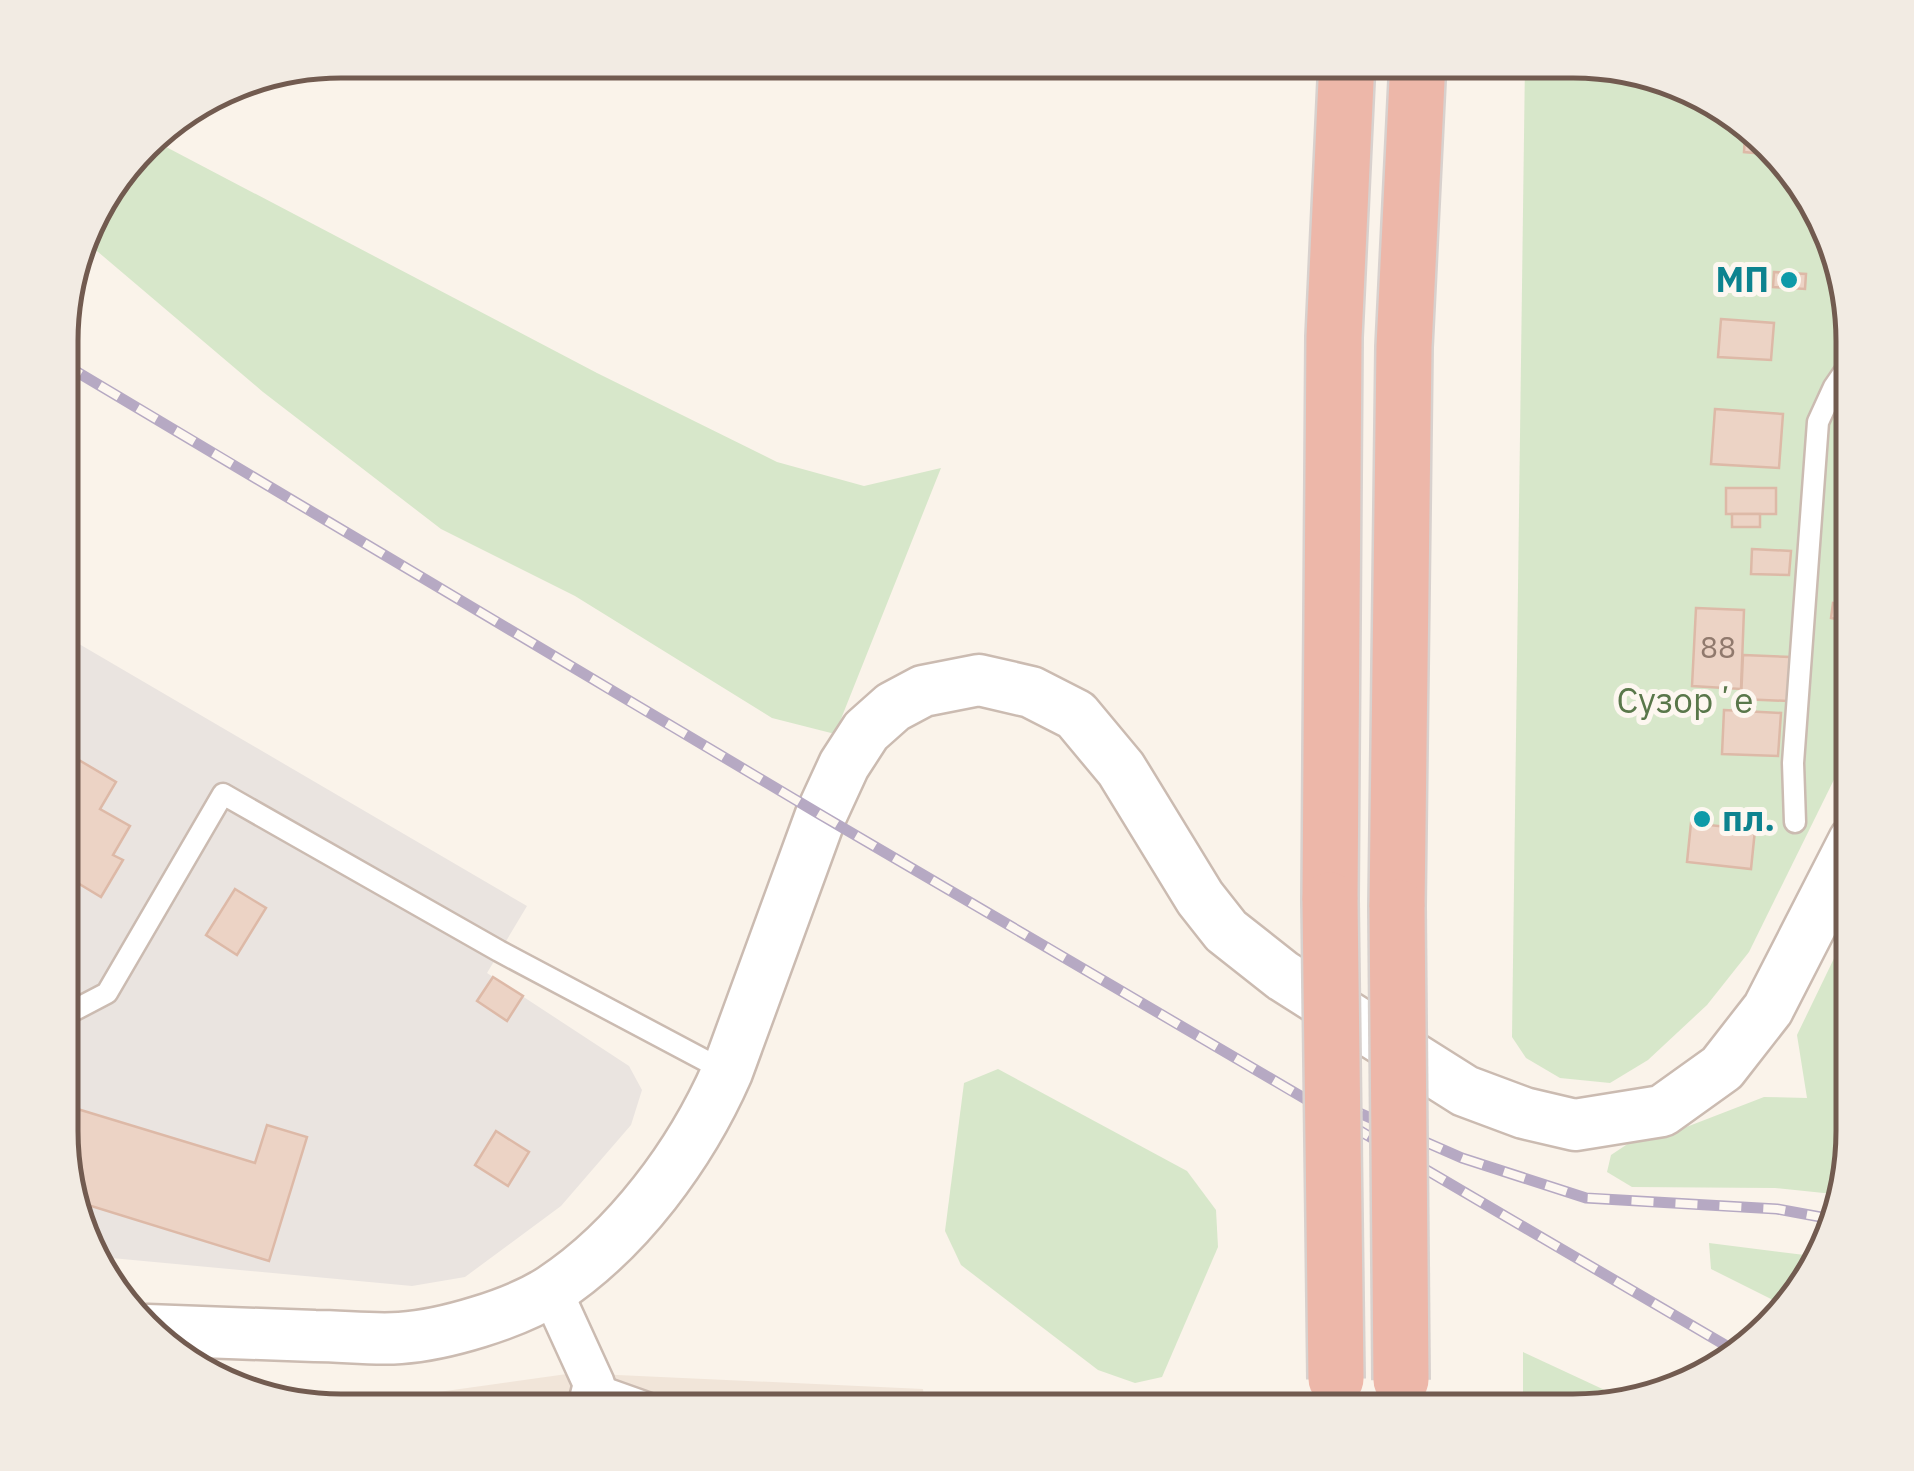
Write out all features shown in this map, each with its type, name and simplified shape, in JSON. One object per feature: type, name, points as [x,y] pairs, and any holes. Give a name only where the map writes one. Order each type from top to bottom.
[{"type":"highway","points":[[1336,1394],[1330,900],[1334,337],[1346,78]]},
{"type":"highway","points":[[1401,1394],[1396,907],[1404,347],[1417,78]]},
{"type":"street","points":[[170,1331],[399,1338],[444,1331],[486,1319],[551,1290],[619,1234],[666,1179],[709,1113],[821,815],[844,766],[866,732],[894,706],[922,690],[979,680],[1031,692],[1076,715],[1121,769],[1200,898],[1226,931],[1283,976],[1465,1091],[1524,1113],[1575,1125],[1662,1111],[1722,1068],[1768,1009],[1836,875]]},
{"type":"street","points":[[551,1290],[590,1393]]},
{"type":"lane","points":[[1795,822],[1793,763],[1813,457],[1818,422],[1836,384]]},
{"type":"lane","points":[[78,1009],[107,993],[223,794],[499,951],[727,1072]]},
{"type":"shaded area","points":[[78,643],[527,906],[487,973],[629,1066],[642,1090],[631,1125],[561,1206],[465,1277],[412,1286],[111,1258],[105,1247],[86,1198],[78,1148]]},
{"type":"shaded area","points":[[574,1373],[923,1389],[924,1393],[431,1393]]},
{"type":"green space","name":"Сузорʼе","points":[[1525,78],[1591,78],[1641,86],[1674,98],[1720,122],[1747,143],[1792,194],[1828,273],[1836,323],[1836,776],[1749,952],[1707,1005],[1648,1060],[1610,1083],[1560,1078],[1526,1058],[1512,1037]]},
{"type":"green space","points":[[164,146],[597,373],[777,462],[864,486],[941,468],[835,734],[772,718],[575,596],[441,529],[263,392],[94,249],[132,180]]},
{"type":"green space","points":[[1836,954],[1836,1148],[1828,1193],[1775,1188],[1632,1187],[1607,1172],[1611,1155],[1629,1143],[1676,1131],[1764,1097],[1807,1098],[1797,1035]]},
{"type":"green space","points":[[998,1069],[1187,1171],[1216,1210],[1218,1247],[1162,1377],[1135,1383],[1098,1370],[961,1265],[945,1231],[964,1083]]},
{"type":"green space","points":[[1709,1243],[1804,1255],[1774,1300],[1711,1269]]},
{"type":"green space","points":[[1523,1352],[1606,1391],[1573,1394],[1523,1394]]},
{"type":"building","points":[[1745,141],[1757,153],[1744,152]]},
{"type":"building","name":"МП","points":[[1774,272],[1806,274],[1805,289],[1773,287]]},
{"type":"building","points":[[1721,319],[1774,323],[1771,360],[1718,357]]},
{"type":"building","points":[[1715,409],[1783,414],[1779,468],[1711,464]]},
{"type":"building","points":[[1726,488],[1776,488],[1776,514],[1726,514]]},
{"type":"building","points":[[1732,514],[1760,514],[1760,527],[1732,527]]},
{"type":"building","points":[[1752,549],[1791,551],[1789,575],[1751,574]]},
{"type":"building","points":[[1696,608],[1744,610],[1741,689],[1692,686]]},
{"type":"building","points":[[1743,655],[1790,657],[1788,701],[1741,699]]},
{"type":"building","points":[[1724,710],[1781,713],[1778,756],[1722,754]]},
{"type":"building","points":[[78,759],[116,782],[100,809],[130,826],[113,855],[123,860],[101,897],[78,883]]},
{"type":"building","points":[[1691,823],[1755,830],[1751,869],[1687,862]]},
{"type":"building","points":[[235,889],[266,908],[237,955],[206,935]]},
{"type":"building","points":[[493,977],[523,996],[507,1021],[477,1001]]},
{"type":"building","points":[[78,1109],[255,1163],[267,1125],[307,1137],[269,1261],[89,1205],[78,1148]]},
{"type":"building","points":[[496,1131],[529,1152],[508,1186],[475,1165]]},
{"type":"railway","points":[[78,373],[821,815],[1725,1345]]},
{"type":"railway","points":[[1341,1105],[1462,1158],[1586,1198],[1777,1209],[1822,1217]]},
{"type":"place","name":"МП","points":[[1789,280]]},
{"type":"place","name":"пл.","points":[[1702,819]]}]
